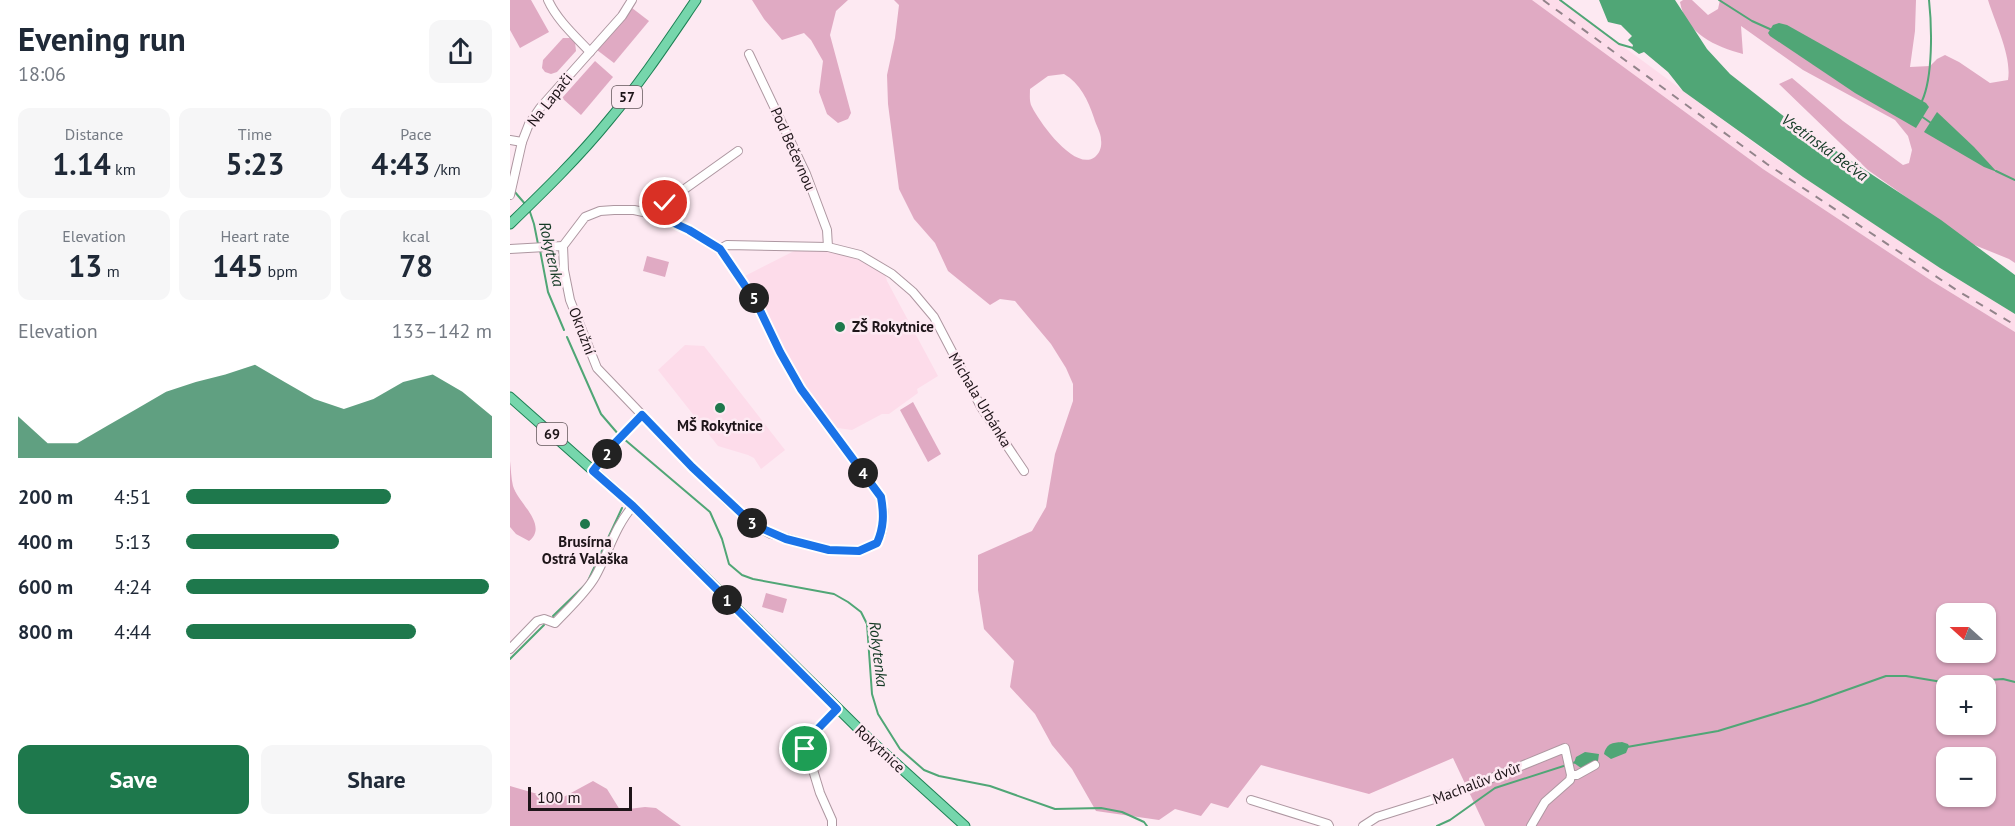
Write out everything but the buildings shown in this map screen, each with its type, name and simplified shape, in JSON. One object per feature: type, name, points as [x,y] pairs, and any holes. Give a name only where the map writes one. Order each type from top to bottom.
[{"type":"main road","name":"57","points":[[510,224],[610,120],[696,0]]},
{"type":"main road","name":"Rokytnice","points":[[510,397],[633,506],[837,709],[965,826]]},
{"type":"street","points":[[548,0],[552,10],[590,52]]},
{"type":"street","name":"Na Lapači","points":[[510,140],[522,142],[529,124],[540,108],[622,15],[632,0]]},
{"type":"street","name":"Pod Bečevnou","points":[[749,54],[806,174],[827,230],[828,247]]},
{"type":"street","points":[[510,195],[522,142]]},
{"type":"street","points":[[657,215],[665,203],[738,151]]},
{"type":"street","name":"Okružní","points":[[614,210],[634,210],[657,215],[689,230],[720,249],[756,302],[801,389],[881,497],[884,513],[882,531],[877,543],[859,551],[829,550],[786,539],[754,525],[692,467],[597,368],[570,300],[564,270],[563,246],[579,224],[591,214],[614,210]]},
{"type":"street","name":"Michala Urbánka","points":[[720,249],[728,245],[828,247],[860,255],[889,272],[913,292],[934,317],[981,408],[1024,471]]},
{"type":"street","points":[[510,249],[563,246]]},
{"type":"street","points":[[593,471],[614,444],[642,415]]},
{"type":"street","points":[[510,649],[537,621],[544,619],[555,623],[581,595],[595,576],[625,516],[633,506]]},
{"type":"street","points":[[832,826],[832,820],[805,749],[809,738],[837,709]]},
{"type":"street","name":"Machalův dvůr","points":[[1363,826],[1377,817],[1460,791],[1565,747],[1571,775]]},
{"type":"street","points":[[1531,826],[1545,802],[1570,780],[1571,775],[1577,775],[1595,765]]},
{"type":"street","points":[[1251,800],[1329,826]]},
{"type":"shaded area","points":[[510,0],[531,0],[549,32],[520,48],[510,30]]},
{"type":"shaded area","points":[[752,0],[848,0],[836,11],[830,35],[851,113],[848,119],[838,123],[827,114],[819,92],[823,61],[811,40],[804,33],[782,40]]},
{"type":"shaded area","points":[[894,0],[1532,0],[1763,169],[1932,281],[2015,332],[2015,826],[1485,826],[1453,758],[1369,794],[1261,765],[1228,808],[1211,803],[1201,816],[1175,809],[1159,820],[1096,811],[1072,769],[1052,745],[1035,714],[1010,687],[1014,661],[984,629],[978,590],[978,555],[1032,531],[1046,507],[1055,454],[1073,401],[1073,384],[1051,344],[1015,301],[1000,299],[990,305],[948,271],[935,243],[914,219],[899,189],[888,104],[887,75],[899,5]],"holes":[[[1064,74],[1075,82],[1083,93],[1101,137],[1098,154],[1087,160],[1078,158],[1059,144],[1030,103],[1030,89],[1048,76]]]},
{"type":"shaded area","points":[[1532,0],[1560,0],[1772,156],[1940,268],[2015,314],[2015,332],[1932,281],[1763,169]]},
{"type":"shaded area","points":[[1692,0],[1708,15],[1718,9],[1720,0],[1916,0],[1910,67],[1930,66],[1945,55],[1990,83],[2008,80],[2009,71],[2005,50],[1988,0],[2015,0],[2015,263],[1972,244],[1868,170],[1779,84],[1792,78],[1843,121],[1903,165],[1909,163],[1912,150],[1908,136],[1895,120],[1803,70],[1741,26],[1743,54],[1713,43],[1703,37],[1688,22],[1680,2]]},
{"type":"shaded area","points":[[632,8],[649,21],[614,63],[597,50]]},
{"type":"shaded area","points":[[563,38],[570,38],[575,42],[576,51],[557,72],[551,74],[545,72],[542,68],[543,60]]},
{"type":"shaded area","points":[[595,61],[613,77],[581,115],[562,98]]},
{"type":"shaded area","name":"ZŠ Rokytnice","points":[[828,247],[885,274],[938,376],[917,389],[918,393],[889,414],[882,414],[852,430],[838,428],[831,431],[801,389],[741,278],[798,249]]},
{"type":"shaded area","points":[[647,256],[669,262],[665,277],[643,271]]},
{"type":"shaded area","name":"MŠ Rokytnice","points":[[685,345],[704,346],[785,450],[761,469],[754,458],[718,446],[658,370]]},
{"type":"shaded area","points":[[913,402],[941,454],[928,462],[900,410]]},
{"type":"shaded area","points":[[510,461],[513,486],[536,528],[529,541],[516,534],[510,527]]},
{"type":"shaded area","points":[[766,593],[787,599],[783,613],[762,607]]},
{"type":"shaded area","points":[[593,781],[607,789],[620,810],[656,808],[681,826],[510,826],[510,786],[558,800]]},
{"type":"water","name":"Vsetínská Bečva","points":[[1599,0],[1675,0],[1707,49],[1730,74],[1786,118],[1941,220],[2015,275],[2015,314],[1940,268],[1803,177],[1683,91],[1668,72],[1644,52],[1639,54],[1632,49],[1633,45],[1628,40],[1632,36],[1621,25],[1608,22]]},
{"type":"water","points":[[1779,23],[1787,25],[1926,103],[1929,107],[1916,128],[1855,93],[1770,36],[1768,33],[1773,25]]},
{"type":"water","points":[[1937,112],[1997,172],[1984,167],[1924,132]]},
{"type":"water","points":[[1622,742],[1629,746],[1626,753],[1611,759],[1604,754],[1610,744]]},
{"type":"water","points":[[1585,752],[1599,754],[1598,761],[1588,768],[1581,768],[1574,763],[1576,757]]},
{"type":"waterway","points":[[1560,0],[1619,44],[1633,48]]},
{"type":"waterway","points":[[1719,0],[1752,21],[1772,30]]},
{"type":"waterway","points":[[1922,101],[1930,66],[1929,0]]},
{"type":"waterway","points":[[1921,116],[1931,123]]},
{"type":"waterway","points":[[1996,171],[2015,180]]},
{"type":"waterway","name":"Rokytenka","points":[[514,191],[526,205]]},
{"type":"waterway","name":"Rokytenka","points":[[529,209],[538,244]]},
{"type":"waterway","name":"Rokytenka","points":[[540,250],[548,292],[564,330]]},
{"type":"waterway","name":"Rokytenka","points":[[567,337],[601,414],[619,435]]},
{"type":"waterway","name":"Rokytenka","points":[[624,439],[710,512],[722,539],[729,564],[742,575],[834,594],[861,612],[867,624],[872,694],[878,714],[900,749],[924,770],[939,776],[990,786],[1055,809],[1101,808],[1122,812],[1144,822],[1147,826]]},
{"type":"waterway","points":[[553,616],[587,583],[622,508]]},
{"type":"waterway","points":[[510,659],[544,625]]},
{"type":"waterway","points":[[1627,747],[1718,731],[1810,703],[1886,676],[1906,676],[1948,683],[2003,679],[2015,682]]},
{"type":"waterway","points":[[1437,826],[1450,820],[1495,788],[1576,762]]},
{"type":"railway","points":[[1543,0],[1767,164],[1958,291],[2015,325]]},
{"type":"place","name":"ZŠ Rokytnice","points":[[840,327]]},
{"type":"place","name":"MŠ Rokytnice","points":[[720,408]]},
{"type":"place","name":"Brusírna Ostrá Valaška","points":[[585,524]]},
{"type":"route","points":[[665,203],[657,215],[689,230],[720,249],[739,274],[801,389],[881,497],[884,513],[882,531],[877,543],[859,551],[829,550],[771,534],[754,525],[726,500],[642,415],[614,444],[593,471],[633,506],[837,709],[809,738],[805,749]]}]
